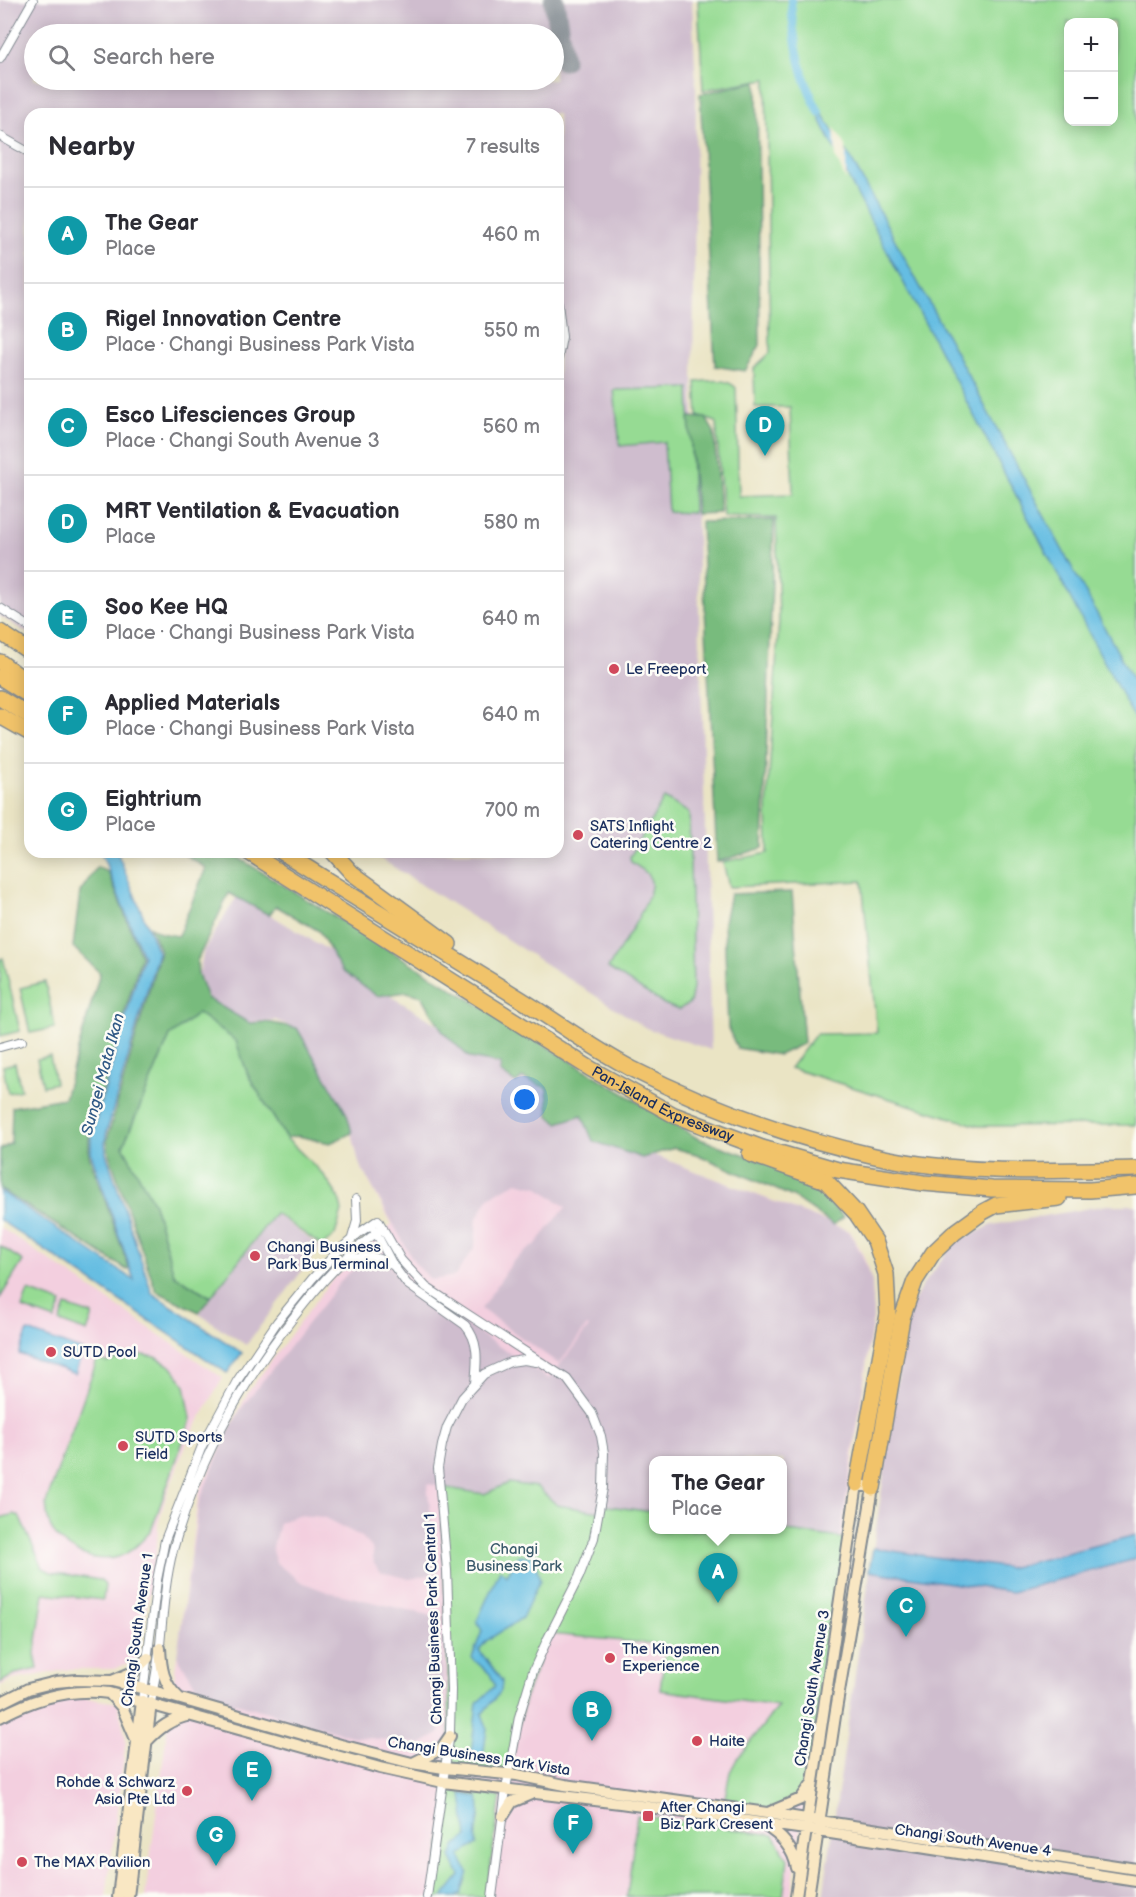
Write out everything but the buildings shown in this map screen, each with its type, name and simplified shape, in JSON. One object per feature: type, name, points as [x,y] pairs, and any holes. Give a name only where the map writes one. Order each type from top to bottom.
[{"type":"highway","points":[[0,632],[24,648]]},
{"type":"highway","points":[[0,662],[24,680]]},
{"type":"highway","points":[[0,677],[24,692]]},
{"type":"highway","points":[[0,698],[24,712]]},
{"type":"highway","points":[[0,716],[24,730]]},
{"type":"highway","name":"Pan-Island Expressway","points":[[257,858],[591,1069],[674,1115],[762,1149],[838,1170],[923,1183],[992,1189],[1090,1190],[1136,1186]]},
{"type":"highway","name":"Pan-Island Expressway","points":[[292,858],[600,1052],[699,1099],[776,1128],[875,1156],[952,1167],[1029,1170]]},
{"type":"highway","points":[[340,858],[352,873],[535,1009]]},
{"type":"highway","points":[[674,1115],[687,1129],[697,1134],[826,1181],[856,1213],[875,1242],[886,1274],[888,1314],[857,1484]]},
{"type":"highway","points":[[1029,1170],[1136,1161]]},
{"type":"highway","points":[[1029,1170],[1136,1169]]},
{"type":"highway","points":[[873,1488],[902,1318],[915,1281],[933,1253],[969,1221],[996,1205],[1074,1196],[1090,1190]]},
{"type":"main road","points":[[857,1484],[873,1488]]},
{"type":"main road","name":"Changi South Avenue 3","points":[[796,1897],[857,1484]]},
{"type":"main road","name":"Changi South Avenue 3","points":[[808,1897],[873,1488]]},
{"type":"main road","points":[[160,1648],[163,1677],[180,1699]]},
{"type":"main road","points":[[112,1681],[133,1672],[148,1658]]},
{"type":"main road","name":"Changi Business Park Vista","points":[[0,1702],[28,1689],[56,1682],[112,1681],[149,1689],[350,1748],[412,1763],[508,1774],[565,1785],[767,1813],[806,1824]]},
{"type":"main road","name":"Changi Business Park Vista","points":[[0,1717],[36,1700],[59,1694],[92,1691],[109,1693],[380,1768],[442,1782],[762,1823],[806,1824]]},
{"type":"main road","points":[[109,1693],[122,1707],[141,1741],[166,1724],[191,1715]]},
{"type":"main road","name":"Changi South Avenue 1","points":[[118,1897],[147,1702]]},
{"type":"main road","points":[[412,1763],[437,1752],[450,1736]]},
{"type":"main road","name":"Changi South Avenue 1","points":[[128,1897],[141,1741]]},
{"type":"main road","points":[[767,1813],[801,1799],[808,1791],[813,1779]]},
{"type":"main road","points":[[503,1816],[512,1802],[534,1793]]},
{"type":"main road","points":[[762,1823],[785,1841],[792,1850],[799,1875]]},
{"type":"main road","name":"Changi South Avenue 4","points":[[806,1824],[1136,1869]]},
{"type":"main road","name":"Changi South Avenue 4","points":[[819,1826],[1136,1881]]},
{"type":"street","points":[[0,58],[33,0]]},
{"type":"street","points":[[0,136],[24,150]]},
{"type":"street","points":[[0,608],[24,623]]},
{"type":"street","points":[[0,1047],[22,1041]]},
{"type":"street","points":[[351,1239],[357,1221],[356,1199]]},
{"type":"street","name":"Changi South Avenue 1","points":[[147,1702],[160,1648],[173,1552],[192,1492],[210,1449],[237,1398],[269,1350],[338,1264],[379,1231],[375,1222],[351,1239],[312,1279],[273,1328],[237,1381],[202,1446],[165,1540],[157,1580],[148,1658],[149,1689]]},
{"type":"street","points":[[379,1231],[393,1265],[407,1284],[465,1325],[475,1341],[477,1364],[475,1383]]},
{"type":"street","points":[[379,1231],[426,1287],[567,1379],[592,1413],[601,1436],[604,1452],[603,1488],[594,1538],[584,1565],[533,1671],[519,1717],[508,1774],[492,1897]]},
{"type":"street","points":[[338,1264],[370,1255],[393,1265]]},
{"type":"street","name":"Changi Business Park Central 1","points":[[427,1897],[450,1736],[448,1579],[438,1468],[442,1445],[447,1427],[462,1398],[484,1374],[510,1362],[524,1360],[541,1363]]},
{"type":"shaded area","points":[[0,0],[692,0],[696,89],[693,383],[711,1050],[646,1028],[379,858],[564,858],[564,108],[24,108],[24,631],[0,616]]},
{"type":"shaded area","name":"Changi Business Park","points":[[238,895],[339,957],[353,973],[565,1112],[651,1154],[850,1231],[863,1255],[872,1281],[873,1318],[791,1897],[145,1897],[199,1491],[248,1392],[329,1283],[392,1224],[359,1163],[347,1114],[297,1028],[275,1020],[248,1022],[207,998],[199,974],[204,950]]},
{"type":"shaded area","points":[[238,895],[339,957],[353,973],[651,1154],[849,1231],[872,1281],[873,1318],[840,1538],[787,1531],[787,1456],[649,1456],[649,1512],[599,1512],[557,1505],[537,1487],[509,1483],[484,1493],[427,1484],[438,1573],[410,1579],[381,1572],[374,1564],[372,1548],[362,1537],[323,1517],[297,1515],[279,1523],[272,1551],[276,1563],[301,1582],[325,1591],[433,1616],[441,1625],[444,1694],[440,1733],[422,1744],[351,1736],[201,1693],[177,1656],[199,1502],[227,1434],[240,1410],[344,1277],[365,1260],[389,1266],[405,1285],[549,1379],[589,1327],[587,1326],[559,1364],[481,1309],[514,1260],[535,1245],[566,1207],[538,1187],[517,1182],[489,1197],[477,1218],[475,1247],[455,1276],[431,1280],[415,1263],[359,1163],[348,1114],[297,1028],[275,1020],[248,1022],[208,998],[199,974],[204,950]]},
{"type":"shaded area","points":[[1107,1205],[1136,1205],[1136,1897],[823,1897],[907,1314],[922,1286],[954,1243],[992,1225]]},
{"type":"shaded area","name":"Changi Business Park Bus Terminal","points":[[275,1214],[320,1247],[246,1345],[199,1314]]},
{"type":"shaded area","points":[[0,1227],[223,1378],[188,1440],[167,1493],[158,1524],[157,1547],[138,1657],[115,1669],[70,1669],[12,1680],[0,1686]]},
{"type":"shaded area","points":[[59,1694],[118,1703],[126,1740],[106,1897],[0,1897],[0,1725]]},
{"type":"green space","points":[[698,0],[1136,0],[1136,1125],[978,1126],[790,1068],[816,1034],[877,1033],[862,881],[729,887],[723,862],[768,853],[767,808],[779,620],[776,518],[723,517],[716,422],[698,416],[696,382],[723,381],[736,388],[739,496],[793,494],[790,407],[755,407],[754,368],[770,353],[766,79],[703,90]]},
{"type":"green space","points":[[757,81],[760,345],[745,371],[715,366],[700,94]]},
{"type":"green space","points":[[689,388],[693,513],[668,512],[664,442],[620,446],[614,390]]},
{"type":"green space","points":[[689,417],[706,418],[714,432],[720,513],[696,514]]},
{"type":"green space","points":[[774,520],[763,848],[717,862],[701,522]]},
{"type":"green space","points":[[664,798],[689,813],[693,988],[690,1003],[678,1010],[664,1004],[608,968],[634,924],[651,888],[648,875],[631,862],[630,857]]},
{"type":"green space","points":[[190,858],[239,858],[697,1138],[797,1173],[844,1217],[833,1225],[793,1197],[696,1154],[674,1148],[642,1158],[593,1141],[582,1115],[558,1123],[549,1116],[547,1088],[522,1078],[516,1083],[500,1072],[501,1064],[470,1058],[443,1032],[422,996],[407,992],[377,996],[342,971],[319,931],[276,906],[269,915],[229,893],[197,961],[198,974],[207,998],[249,1023],[267,1022],[297,1028],[347,1114],[352,1133],[330,1143],[298,1136],[286,1138],[248,1075],[236,1041],[198,1013],[170,1036],[123,1146],[154,1204],[174,1275],[211,1297],[199,1312],[156,1291],[109,1154],[107,1140],[160,951],[150,927],[160,933],[178,936],[206,868]]},
{"type":"green space","points":[[97,867],[108,872],[141,956],[89,1138],[89,1155],[129,1268],[127,1270],[0,1189],[0,1150],[11,1143],[12,1107],[64,1098],[100,973],[73,947],[80,892]]},
{"type":"green space","points":[[792,892],[804,1043],[779,1055],[737,1048],[728,1028],[724,922],[730,894]]},
{"type":"green space","points":[[3,958],[20,1031],[0,1036],[0,959]]},
{"type":"green space","points":[[45,982],[55,1028],[30,1033],[20,988]]},
{"type":"green space","points":[[198,1013],[236,1041],[248,1075],[286,1138],[323,1174],[339,1198],[342,1211],[335,1235],[322,1246],[275,1213],[211,1297],[174,1275],[154,1204],[123,1146],[170,1036]]},
{"type":"green space","points":[[50,1056],[55,1083],[43,1086],[37,1059]]},
{"type":"green space","points":[[15,1063],[21,1090],[8,1093],[3,1066]]},
{"type":"green space","points":[[0,1246],[23,1261],[0,1298]]},
{"type":"green space","points":[[28,1291],[62,1303],[55,1320],[22,1308]]},
{"type":"green space","points":[[66,1306],[93,1315],[87,1332],[60,1322]]},
{"type":"green space","name":"SUTD Sports Field","points":[[137,1354],[156,1357],[172,1367],[185,1385],[191,1419],[151,1531],[136,1546],[118,1557],[108,1559],[88,1556],[70,1548],[55,1534],[49,1523],[46,1503],[97,1360],[107,1362]]},
{"type":"green space","points":[[509,1483],[537,1487],[557,1505],[599,1512],[601,1505],[649,1511],[649,1534],[787,1534],[787,1531],[849,1539],[808,1791],[767,1813],[724,1802],[730,1772],[737,1759],[778,1706],[660,1690],[666,1645],[550,1634],[526,1693],[508,1774],[445,1768],[450,1733],[441,1487],[484,1494]]},
{"type":"green space","points":[[14,1514],[19,1516],[43,1568],[51,1572],[100,1580],[105,1585],[103,1600],[44,1593],[35,1654],[38,1669],[15,1674],[0,1683],[0,1518]]},
{"type":"green space","points":[[449,1791],[501,1796],[486,1897],[433,1897]]},
{"type":"green space","points":[[637,1815],[774,1835],[788,1859],[783,1897],[627,1897]]},
{"type":"water","points":[[815,103],[850,157],[1136,686],[1136,722],[852,185],[813,104]]},
{"type":"water","points":[[103,858],[119,858],[158,952],[107,1131],[106,1153],[152,1293],[242,1353],[227,1373],[0,1220],[0,1191],[134,1280],[91,1154],[91,1138],[143,956]]},
{"type":"water","name":"SUTD Pool","points":[[28,1331],[83,1351],[75,1374],[19,1354]]},
{"type":"water","points":[[1136,1535],[1136,1559],[1012,1592],[869,1571],[873,1548],[1009,1568]]},
{"type":"water","points":[[519,1555],[534,1557],[540,1580],[522,1618],[486,1641],[479,1650],[502,1681],[501,1691],[482,1714],[487,1728],[483,1757],[471,1754],[477,1703],[495,1686],[490,1674],[472,1658],[482,1631],[477,1621],[500,1570],[507,1575]]},
{"type":"water","points":[[462,1794],[478,1797],[480,1810],[477,1844],[460,1856],[468,1872],[461,1894],[456,1897],[443,1897],[460,1876],[451,1857],[456,1845],[467,1837]]},
{"type":"pier","points":[[834,127],[846,146],[846,181],[836,158]]},
{"type":"waterway","points":[[791,0],[802,71],[819,112]]},
{"type":"taxiway","points":[[554,0],[558,24]]},
{"type":"place","name":"MRT Ventilation & Evacuation","points":[[765,456]]},
{"type":"place","name":"Le Freeport","points":[[614,669]]},
{"type":"place","name":"SATS Inflight Catering Centre 2","points":[[578,835]]},
{"type":"place","name":"Changi Business Park Bus Terminal","points":[[255,1256]]},
{"type":"place","name":"SUTD Pool","points":[[51,1352]]},
{"type":"place","name":"SUTD Sports Field","points":[[123,1446]]},
{"type":"place","name":"The Gear","points":[[718,1603]]},
{"type":"place","name":"Esco Lifesciences Group","points":[[906,1637]]},
{"type":"place","name":"The Kingsmen Experience","points":[[610,1658]]},
{"type":"place","name":"Rigel Innovation Centre","points":[[592,1741]]},
{"type":"place","name":"Haite","points":[[697,1741]]},
{"type":"place","name":"Rohde & Schwarz Asia Pte Ltd","points":[[187,1791]]},
{"type":"place","name":"Soo Kee HQ","points":[[252,1801]]},
{"type":"place","name":"After Changi Biz Park Cresent","points":[[648,1816]]},
{"type":"place","name":"Applied Materials","points":[[573,1854]]},
{"type":"place","name":"The MAX Pavilion","points":[[22,1862]]},
{"type":"place","name":"Eightrium","points":[[216,1866]]},
{"type":"water label","name":"Sungei Mata Ikan","points":[[102,1074]]}]
